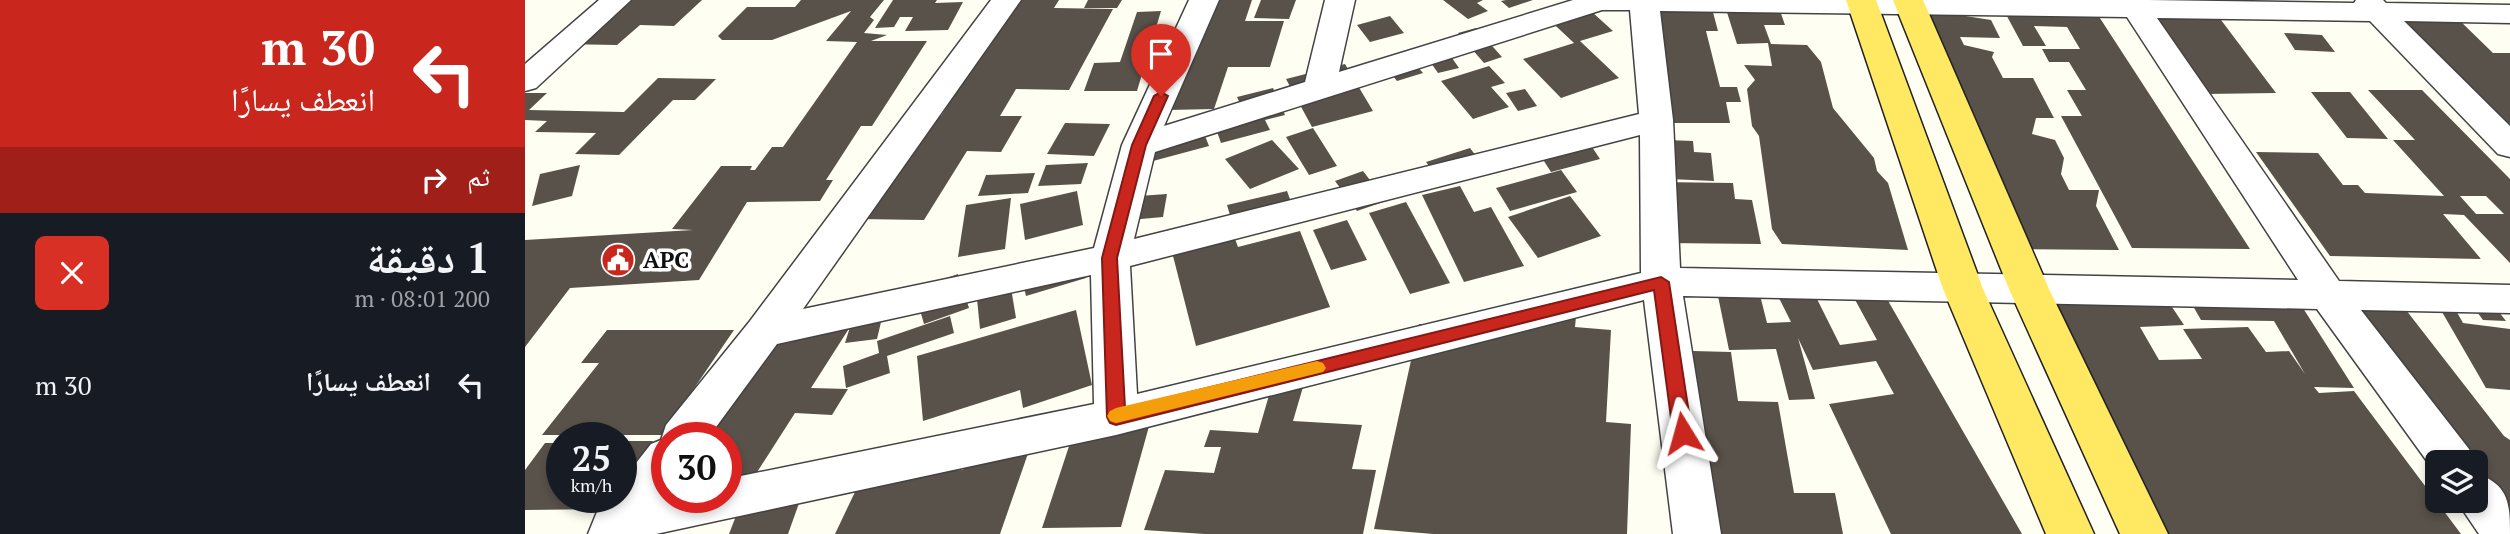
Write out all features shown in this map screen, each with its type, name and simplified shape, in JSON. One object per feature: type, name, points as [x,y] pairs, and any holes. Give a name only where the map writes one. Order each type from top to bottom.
[{"type":"main road","points":[[1862,3],[1963,289],[2070,534]]},
{"type":"main road","points":[[1909,3],[2029,289],[2144,534]]},
{"type":"street","points":[[525,81],[616,0]]},
{"type":"street","points":[[694,422],[764,332],[1006,0]]},
{"type":"street","points":[[1116,417],[1109,258],[1139,145],[1204,0]]},
{"type":"street","points":[[1320,88],[1340,0]]},
{"type":"street","points":[[1139,145],[1600,1],[2373,7],[2510,14]]},
{"type":"street","points":[[1645,1],[1656,120],[1661,282],[1697,534]]},
{"type":"street","points":[[2134,5],[2329,298],[2444,450]]},
{"type":"street","points":[[2373,7],[2510,146]]},
{"type":"street","points":[[764,332],[1109,258],[1656,120]]},
{"type":"street","points":[[613,528],[1116,417],[1661,282],[2329,298],[2510,299]]},
{"type":"street","points":[[613,528],[651,478]]},
{"type":"street","points":[[2488,509],[2507,534]]},
{"type":"building","points":[[612,0],[702,0],[674,26],[640,25],[617,45],[560,44]]},
{"type":"building","points":[[801,0],[884,0],[870,17],[874,20],[864,33],[887,35],[871,41],[927,41],[872,126],[861,126],[826,180],[833,180],[820,201],[747,202],[699,280],[570,288],[525,347],[525,240],[693,230],[672,229],[721,166],[752,166],[750,170],[755,170],[772,147],[783,147],[857,42],[826,41],[851,11],[772,40],[722,40],[718,36],[747,7],[795,7]]},
{"type":"building","points":[[893,0],[963,2],[948,30],[905,31],[913,17],[900,17],[894,27],[875,28]]},
{"type":"building","points":[[1003,0],[1059,0],[1054,8],[1113,9],[1069,90],[1016,89],[1000,116],[1022,116],[1001,152],[967,151],[924,220],[859,219],[929,115],[941,116],[965,78]]},
{"type":"building","points":[[1088,0],[1122,0],[1117,8],[1084,8]]},
{"type":"building","points":[[1211,0],[1252,0],[1245,21],[1284,21],[1270,67],[1228,67],[1214,109],[1168,110]]},
{"type":"building","points":[[1261,0],[1296,0],[1289,19],[1254,18]]},
{"type":"building","points":[[1443,0],[1483,0],[1477,3],[1488,11],[1468,19]]},
{"type":"building","points":[[1533,0],[1509,8],[1501,1]]},
{"type":"building","points":[[1710,1],[1718,31],[1706,31],[1720,87],[1737,87],[1741,102],[1726,102],[1730,123],[1661,123],[1640,2]]},
{"type":"building","points":[[1581,2],[1613,31],[1580,41],[1619,78],[1561,98],[1523,59],[1574,43],[1543,14]]},
{"type":"building","points":[[1778,5],[1785,25],[1764,25],[1771,44],[1807,45],[1821,62],[1833,108],[1874,158],[1877,171],[1888,183],[1908,250],[1782,244],[1772,229],[1759,136],[1752,126],[1747,89],[1755,80],[1744,65],[1772,66],[1768,43],[1737,44],[1725,6]]},
{"type":"building","points":[[2002,7],[2094,9],[2250,249],[2132,248],[2061,116],[2082,116],[2067,90],[2086,90],[2069,62],[2049,62],[2042,49],[2080,49],[2067,27],[2034,26],[2046,46],[2023,46]]},
{"type":"building","points":[[1161,11],[1137,91],[1084,91],[1094,63],[1120,62],[1137,12]]},
{"type":"building","points":[[2148,11],[2215,12],[2276,93],[2205,94]]},
{"type":"building","points":[[1913,12],[1946,13],[1991,20],[2000,38],[1960,37],[1964,45],[1994,52],[1992,57],[2003,78],[2033,78],[2054,118],[2036,118],[2032,134],[2055,140],[2064,158],[2061,174],[2069,190],[2099,190],[2096,206],[2119,250],[2016,249]]},
{"type":"building","points":[[2398,15],[2455,16],[2493,53],[2510,53],[2510,132]]},
{"type":"building","points":[[1390,16],[1404,33],[1370,42],[1357,25]]},
{"type":"building","points":[[1476,28],[1502,57],[1484,63],[1458,33]]},
{"type":"building","points":[[2284,33],[2322,35],[2335,52],[2295,50]]},
{"type":"building","points":[[1443,45],[1459,68],[1438,73],[1422,50]]},
{"type":"building","points":[[1406,53],[1423,73],[1397,81],[1381,61]]},
{"type":"building","points":[[1345,64],[1373,111],[1312,127],[1286,79]]},
{"type":"building","points":[[1489,66],[1505,83],[1491,87],[1509,107],[1473,119],[1441,81]]},
{"type":"building","points":[[658,78],[716,79],[695,100],[673,100],[619,155],[575,154],[596,133],[535,132],[547,121],[525,120],[525,93],[547,93],[529,110],[624,112]]},
{"type":"building","points":[[1273,88],[1285,115],[1265,120],[1270,130],[1221,143],[1215,126],[1247,119],[1237,97]]},
{"type":"building","points":[[1525,89],[1537,106],[1518,111],[1506,93]]},
{"type":"building","points":[[2368,90],[2422,90],[2510,179],[2510,263],[2464,215],[2443,214],[2481,259],[2330,256],[2256,152],[2318,153],[2343,185],[2358,185],[2365,193],[2444,196],[2393,140],[2415,140]],"holes":[[[2460,196],[2486,196],[2504,214],[2476,214]]]},
{"type":"building","points":[[2311,92],[2350,92],[2388,139],[2347,138]]},
{"type":"building","points":[[1065,123],[1110,124],[1094,156],[1047,154]]},
{"type":"building","points":[[1313,128],[1337,166],[1309,175],[1286,137]]},
{"type":"building","points":[[1580,129],[1600,159],[1551,172],[1531,141]]},
{"type":"building","points":[[1203,131],[1209,146],[1153,161],[1147,146]]},
{"type":"building","points":[[1272,140],[1299,169],[1250,189],[1225,159]]},
{"type":"building","points":[[1667,140],[1693,141],[1694,152],[1711,153],[1714,181],[1670,179]]},
{"type":"building","points":[[1470,148],[1479,160],[1435,174],[1426,162]]},
{"type":"building","points":[[1088,163],[1081,184],[1038,186],[1046,165]]},
{"type":"building","points":[[580,165],[572,196],[532,206],[540,174]]},
{"type":"building","points":[[1561,170],[1577,192],[1510,211],[1496,188]]},
{"type":"building","points":[[1363,171],[1386,201],[1357,211],[1335,181]]},
{"type":"building","points":[[1035,173],[1028,193],[978,196],[986,175]]},
{"type":"building","points":[[1658,182],[1733,183],[1735,199],[1752,200],[1761,244],[1664,243]]},
{"type":"building","points":[[1460,186],[1474,212],[1491,207],[1524,266],[1464,282],[1422,195]]},
{"type":"building","points":[[1077,191],[1083,225],[1025,240],[1020,204]]},
{"type":"building","points":[[1287,191],[1298,221],[1236,236],[1227,205]]},
{"type":"building","points":[[1167,194],[1163,217],[1119,221],[1124,197]]},
{"type":"building","points":[[1570,196],[1601,236],[1538,258],[1508,217]]},
{"type":"building","points":[[1011,198],[1005,249],[958,257],[966,205]]},
{"type":"building","points":[[1406,202],[1450,283],[1410,294],[1369,213]]},
{"type":"building","points":[[1347,220],[1367,260],[1331,270],[1313,230]]},
{"type":"building","points":[[1300,231],[1330,307],[1196,346],[1172,252],[1234,236],[1238,247]]},
{"type":"building","points":[[1078,251],[1086,278],[1026,296],[1019,269]]},
{"type":"building","points":[[1008,270],[1016,318],[980,329],[975,279]]},
{"type":"building","points":[[958,274],[969,308],[924,324],[914,289]]},
{"type":"building","points":[[1813,291],[1840,345],[1877,340],[1853,296],[1883,292],[2022,534],[1891,534],[1829,404],[1894,394],[1876,361],[1813,370],[1798,338],[1815,399],[1789,400],[1776,349],[1729,350],[1718,296],[1760,295],[1767,323],[1791,322],[1778,296]]},
{"type":"building","points":[[2185,292],[2294,294],[2354,388],[2314,387],[2319,393],[2354,391],[2425,486],[2425,513],[2445,513],[2461,534],[2150,534],[2027,297],[2166,298],[2184,325],[2140,327],[2159,360],[2202,359],[2183,329],[2248,327],[2266,352],[2289,351],[2305,374],[2274,321],[2201,320]]},
{"type":"building","points":[[2466,297],[2488,298],[2506,321],[2483,320]]},
{"type":"building","points":[[2326,301],[2399,301],[2504,436],[2510,440],[2510,534],[2494,534],[2483,513],[2488,513],[2488,450],[2434,450]]},
{"type":"building","points":[[2438,305],[2454,307],[2463,323],[2510,329],[2510,390],[2486,388]]},
{"type":"building","points":[[795,310],[882,318],[877,339],[845,343],[850,327],[811,388],[848,389],[832,415],[795,413],[743,494],[742,422],[717,422]]},
{"type":"building","points":[[1076,310],[1092,385],[1023,408],[1020,390],[923,421],[917,356]]},
{"type":"building","points":[[950,316],[954,333],[887,356],[890,373],[846,388],[843,366],[879,353],[877,341]]},
{"type":"building","points":[[1576,317],[1575,327],[1611,330],[1606,422],[1631,424],[1627,534],[1433,534],[1374,529],[1419,324],[1502,330]]},
{"type":"building","points":[[607,330],[734,330],[671,422],[651,422],[651,435],[637,435],[637,422],[552,422],[599,363],[581,363]]},
{"type":"building","points":[[1693,351],[1731,352],[1738,401],[1778,402],[1794,493],[1835,493],[1843,534],[1713,534]]},
{"type":"building","points":[[1272,385],[1303,387],[1293,421],[1362,425],[1352,469],[1376,470],[1363,534],[1205,534],[1144,530],[1165,470],[1214,473],[1221,447],[1204,447],[1210,430],[1258,433]]},
{"type":"building","points":[[1153,412],[1121,527],[1042,528],[1080,413]]},
{"type":"building","points":[[637,441],[651,441],[637,464]]},
{"type":"building","points":[[1032,442],[1000,534],[835,534],[864,473],[963,470],[973,443]]},
{"type":"building","points":[[546,443],[546,510],[525,510],[525,470]]},
{"type":"building","points":[[802,495],[788,534],[729,534],[737,513],[742,513],[742,503]]},
{"type":"slow traffic","points":[[1116,416],[1317,368]]},
{"type":"place","name":"APC","points":[[618,260]]},
{"type":"route","points":[[1161,96],[1139,145],[1109,258],[1116,417],[1661,282],[1683,433]]}]
